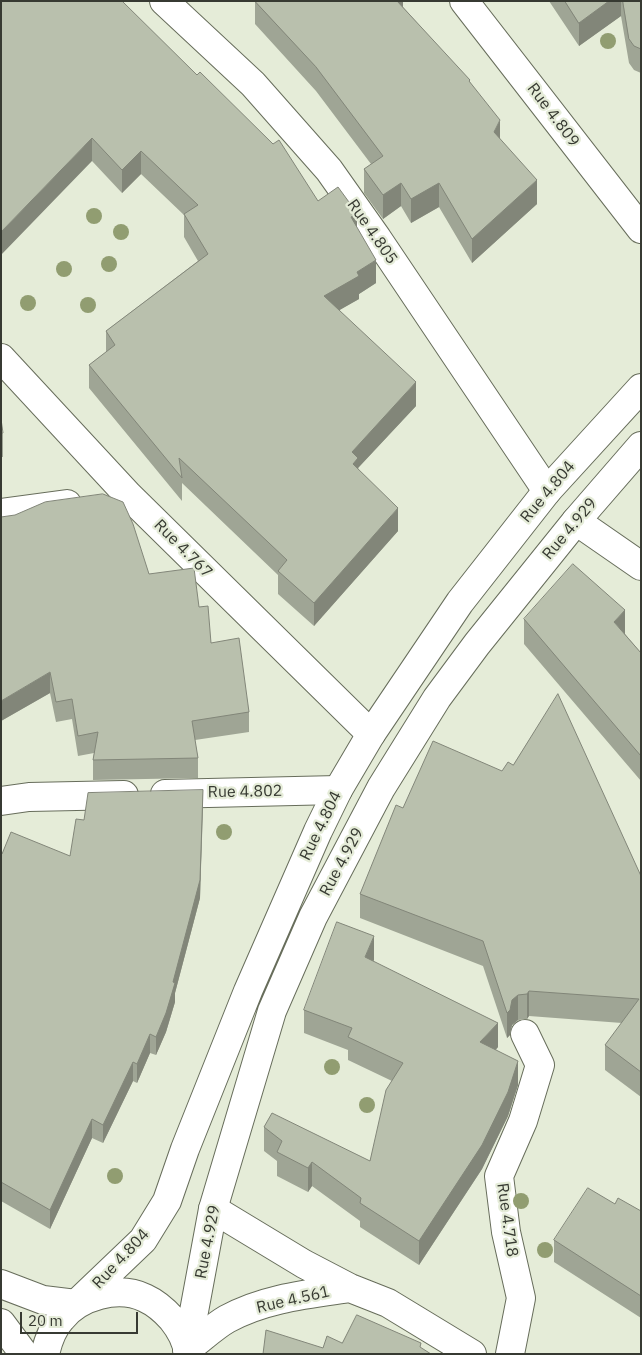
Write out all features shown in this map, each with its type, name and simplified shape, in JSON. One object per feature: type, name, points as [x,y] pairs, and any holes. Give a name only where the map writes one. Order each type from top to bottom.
[{"type":"main road","name":"Rue 4.805","points":[[164,1],[253,84],[329,170],[377,238],[547,491]]},
{"type":"main road","name":"Rue 4.809","points":[[464,1],[641,229]]},
{"type":"main road","name":"Rue 4.767","points":[[1,358],[128,495],[371,734]]},
{"type":"main road","name":"Rue 4.804","points":[[45,1354],[50,1337],[61,1319],[143,1240],[167,1202],[185,1149],[248,991],[318,831],[338,790],[371,734],[460,602],[547,491],[641,388]]},
{"type":"main road","name":"Rue 4.929","points":[[188,1352],[214,1209],[272,1011],[313,917],[381,788],[442,691],[477,644],[576,521],[641,446]]},
{"type":"main road","points":[[1,513],[128,495]]},
{"type":"main road","points":[[576,521],[641,566]]},
{"type":"main road","name":"Rue 4.802","points":[[1,801],[29,797],[338,790]]},
{"type":"main road","name":"Rue 4.718","points":[[510,1354],[521,1298],[506,1232],[499,1176],[523,1121],[540,1065],[525,1034]]},
{"type":"main road","name":"Rue 4.561","points":[[214,1209],[304,1264],[350,1288],[388,1303],[472,1354]]},
{"type":"main road","points":[[1,1284],[43,1300],[76,1304],[98,1295],[121,1292],[144,1297],[164,1310],[179,1328],[188,1352]]},
{"type":"main road","name":"Rue 4.561","points":[[188,1352],[227,1319],[262,1304],[350,1288]]},
{"type":"main road","points":[[1,1323],[24,1354]]},
{"type":"building","points":[[1,1],[122,1],[197,75],[200,72],[273,144],[279,140],[318,201],[338,187],[357,213],[351,217],[376,260],[357,272],[359,276],[324,296],[416,382],[352,452],[358,458],[353,464],[398,508],[314,603],[278,571],[287,560],[179,458],[182,478],[89,365],[115,345],[106,331],[208,254],[184,214],[198,205],[141,151],[122,170],[92,138],[1,232]]},
{"type":"building","points":[[255,1],[397,1],[470,80],[500,120],[494,132],[537,180],[472,239],[439,183],[411,199],[401,183],[383,195],[364,169],[383,156],[316,67]]},
{"type":"building","points":[[565,1],[609,1],[579,23]]},
{"type":"building","points":[[623,1],[641,1],[641,49],[634,46],[629,39]]},
{"type":"building","points":[[103,494],[123,502],[133,524],[149,574],[194,568],[199,607],[208,606],[211,643],[239,638],[249,712],[192,721],[198,758],[93,760],[98,732],[78,736],[72,699],[56,702],[50,672],[1,701],[1,517],[15,515],[45,502]]},
{"type":"building","points":[[573,564],[625,610],[614,622],[641,653],[641,756],[524,619]]},
{"type":"building","points":[[558,694],[641,876],[641,1072],[605,1045],[639,999],[529,991],[527,994],[518,995],[512,1000],[510,1010],[507,1013],[483,941],[360,894],[396,805],[403,808],[433,741],[502,771],[508,762],[513,765]]},
{"type":"building","points":[[203,790],[200,880],[166,1013],[156,1037],[150,1034],[137,1064],[133,1062],[103,1125],[92,1119],[50,1210],[1,1182],[1,853],[11,832],[70,856],[76,819],[84,820],[88,793]]},
{"type":"building","points":[[337,922],[374,936],[365,957],[498,1023],[480,1042],[518,1061],[508,1092],[482,1145],[419,1241],[360,1203],[361,1198],[312,1162],[308,1168],[277,1152],[282,1141],[264,1127],[272,1113],[370,1161],[386,1090],[403,1063],[348,1037],[352,1028],[304,1010]]},
{"type":"building","points":[[588,1188],[615,1204],[618,1198],[641,1211],[641,1296],[554,1240]]},
{"type":"building","points":[[357,1315],[421,1343],[420,1347],[431,1354],[263,1354],[266,1330],[323,1348],[327,1336],[342,1343]]}]
